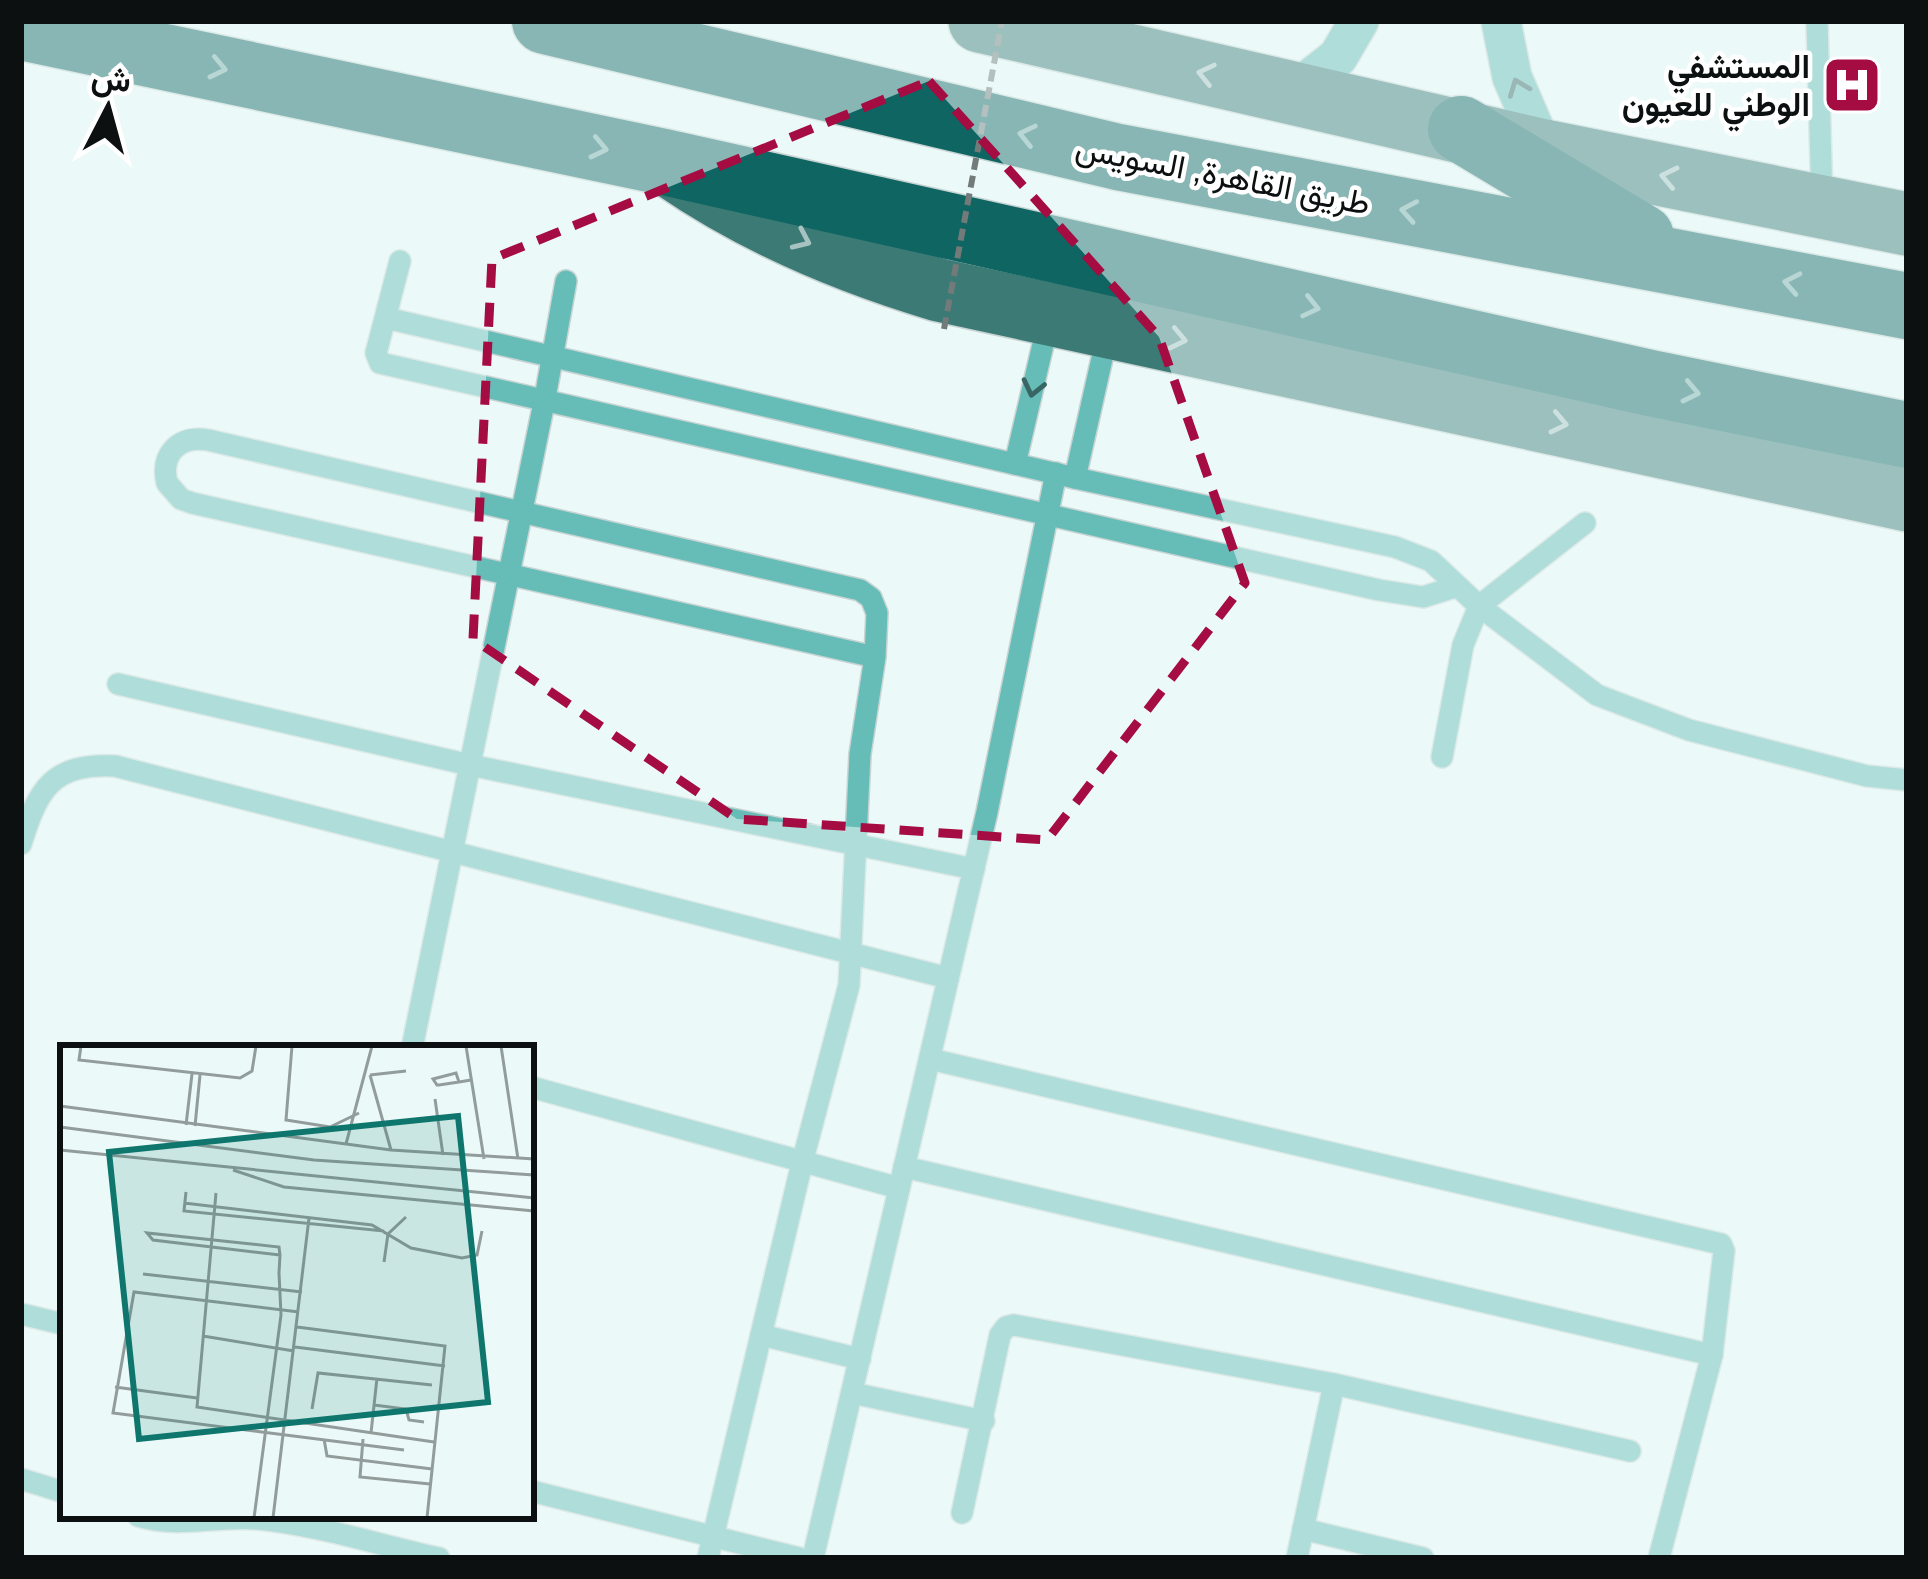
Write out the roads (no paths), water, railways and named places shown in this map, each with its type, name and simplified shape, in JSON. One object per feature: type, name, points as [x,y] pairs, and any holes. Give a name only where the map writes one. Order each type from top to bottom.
[{"type":"highway","name":"طريق القاهرة, السويس","points":[[545,21],[1118,157],[1907,306]]},
{"type":"highway","points":[[21,27],[664,162],[1650,383],[1907,435]]},
{"type":"highway","points":[[1461,129],[1681,261]]},
{"type":"main road","points":[[980,21],[1544,151],[1907,224]]},
{"type":"main road","points":[[664,162],[744,212],[831,253],[939,290],[1907,500]]},
{"type":"street","points":[[1291,94],[1338,57],[1359,21]]},
{"type":"street","points":[[1501,21],[1512,77],[1544,151]]},
{"type":"lane","points":[[1817,21],[1822,208]]},
{"type":"lane","points":[[400,261],[375,357],[380,363],[1379,590],[1423,597],[1455,586]]},
{"type":"lane","points":[[413,1045],[566,281]]},
{"type":"lane","points":[[386,318],[1065,476],[1394,547],[1431,561],[1478,606],[1597,695],[1689,730],[1867,776],[1907,780]]},
{"type":"lane","points":[[1015,464],[1080,319]]},
{"type":"lane","points":[[813,1558],[974,869],[1048,512],[1065,476],[1080,319]]},
{"type":"lane","points":[[710,1547],[849,985],[860,754],[875,657],[877,613],[871,598],[860,590],[208,440],[178,444],[166,461],[166,483],[192,503],[875,657]]},
{"type":"lane","points":[[1442,757],[1463,645],[1478,606],[1585,523]]},
{"type":"lane","points":[[118,684],[470,765],[974,869]]},
{"type":"lane","points":[[21,844],[38,796],[58,775],[85,764],[115,766],[948,978]]},
{"type":"lane","points":[[929,1059],[1721,1244],[1712,1355],[1659,1558]]},
{"type":"lane","points":[[534,1089],[802,1163],[902,1178],[1712,1355]]},
{"type":"lane","points":[[21,1314],[60,1323]]},
{"type":"lane","points":[[962,1513],[1000,1335],[1014,1325],[1334,1384],[1630,1451]]},
{"type":"lane","points":[[761,1335],[860,1359]]},
{"type":"lane","points":[[1297,1558],[1334,1384]]},
{"type":"lane","points":[[851,1393],[984,1420]]},
{"type":"lane","points":[[21,1479],[60,1491]]},
{"type":"lane","points":[[534,1492],[710,1547],[799,1558]]},
{"type":"lane","points":[[150,1519],[170,1524],[226,1519]]},
{"type":"lane","points":[[248,1519],[439,1558]]},
{"type":"lane","points":[[1303,1529],[1424,1558]]},
{"type":"place","name":"المستشفي الوطني للعيون","points":[[1852,85]]}]
